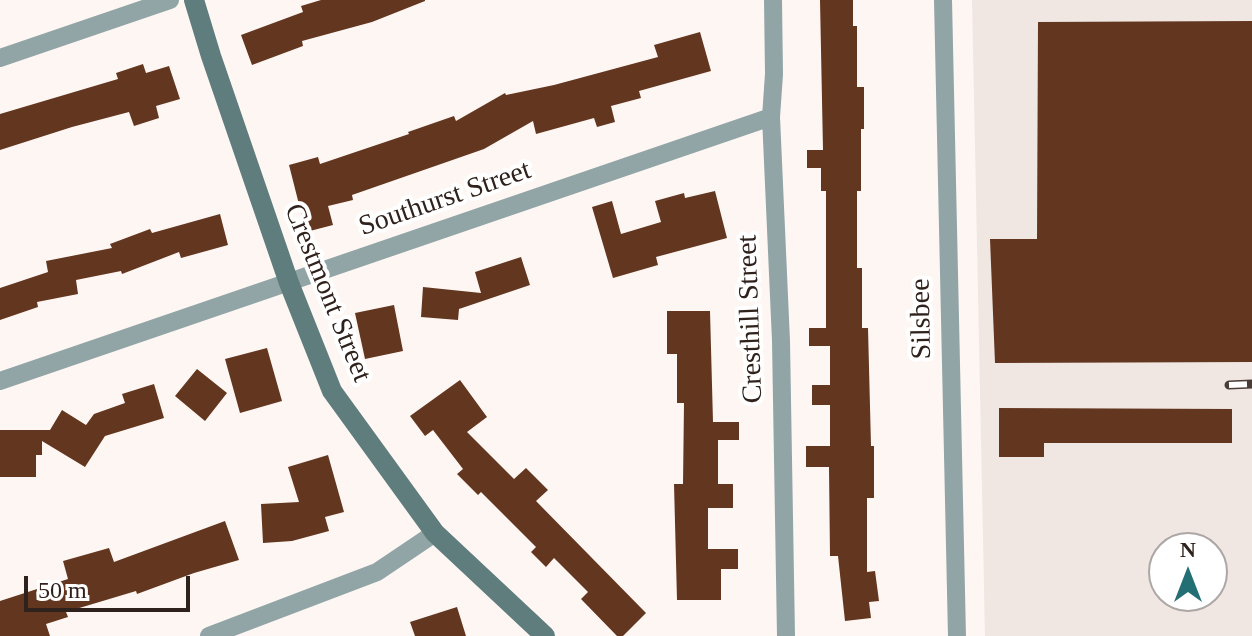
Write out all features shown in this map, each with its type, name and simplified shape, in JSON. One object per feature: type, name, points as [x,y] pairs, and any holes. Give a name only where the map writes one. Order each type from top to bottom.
[{"type":"street","points":[[0,58],[170,0]]},
{"type":"street","name":"Crestmont Street","points":[[194,0],[289,283],[332,391],[435,533],[545,636]]},
{"type":"street","name":"Cresthill Street","points":[[773,0],[771,117],[781,341],[786,636]]},
{"type":"street","name":"Silsbee","points":[[943,0],[957,636]]},
{"type":"street","name":"Southurst Street","points":[[0,381],[771,117]]},
{"type":"street","points":[[209,636],[377,572],[435,533]]},
{"type":"shaded area","points":[[972,0],[1252,0],[1252,636],[985,636]]},
{"type":"building","points":[[321,0],[425,1],[372,22],[302,41],[303,46],[252,65],[241,35],[303,12],[301,6]]},
{"type":"building","points":[[820,0],[853,0],[853,26],[857,26],[857,87],[864,87],[861,191],[857,191],[857,268],[862,268],[862,328],[868,328],[871,446],[874,446],[874,498],[867,498],[867,572],[875,571],[879,601],[869,602],[871,618],[845,621],[838,556],[830,556],[829,467],[806,467],[806,446],[830,446],[830,405],[812,405],[812,385],[830,385],[830,346],[809,346],[809,328],[826,328],[826,191],[821,191],[821,168],[807,168],[807,150],[823,150]]},
{"type":"building","points":[[1252,21],[1252,362],[995,363],[990,239],[1037,239],[1038,22]]},
{"type":"building","points":[[700,32],[711,71],[639,91],[641,98],[611,106],[615,122],[597,127],[594,118],[536,134],[533,121],[484,149],[352,195],[353,200],[328,206],[333,225],[306,232],[289,165],[318,157],[320,164],[454,116],[456,121],[505,93],[554,85],[658,57],[654,45]]},
{"type":"building","points":[[143,64],[146,73],[169,66],[180,99],[156,106],[159,118],[134,126],[129,112],[0,150],[0,114],[118,79],[116,73]]},
{"type":"building","points":[[715,191],[727,238],[656,257],[658,265],[613,278],[592,207],[612,201],[621,234],[661,222],[655,201],[684,193],[685,198]]},
{"type":"building","points":[[220,214],[228,245],[181,258],[179,252],[122,274],[121,271],[76,280],[78,294],[37,302],[38,307],[0,320],[0,288],[48,272],[46,261],[112,248],[110,244],[150,229],[152,233]]},
{"type":"building","points":[[521,257],[530,285],[459,309],[458,320],[421,317],[423,287],[481,293],[475,272]]},
{"type":"building","points":[[394,305],[403,351],[365,359],[355,313]]},
{"type":"building","points":[[667,311],[710,311],[713,422],[739,422],[739,440],[718,440],[718,484],[733,484],[733,508],[708,508],[708,549],[738,549],[738,569],[721,569],[721,600],[677,600],[674,484],[683,484],[684,403],[677,403],[677,354],[667,354]]},
{"type":"building","points":[[267,348],[282,401],[240,413],[225,359]]},
{"type":"building","points":[[197,369],[227,393],[205,421],[175,396]]},
{"type":"building","points":[[460,380],[487,417],[467,432],[514,479],[526,468],[548,490],[536,501],[646,613],[623,636],[617,636],[581,599],[588,592],[554,558],[546,567],[531,552],[536,547],[481,492],[478,495],[457,474],[463,469],[433,430],[425,436],[410,416]]},
{"type":"building","points":[[154,384],[164,418],[105,436],[85,467],[42,441],[42,455],[36,455],[36,477],[0,477],[0,430],[50,430],[62,410],[86,425],[94,414],[125,403],[122,394]]},
{"type":"building","points":[[999,408],[1232,409],[1232,443],[1044,443],[1044,457],[999,457]]},
{"type":"building","points":[[328,455],[344,512],[325,517],[329,531],[292,541],[263,543],[261,504],[299,502],[288,467]]},
{"type":"building","points":[[225,521],[239,560],[137,594],[136,591],[66,612],[68,617],[46,624],[50,636],[0,636],[0,601],[68,579],[63,561],[109,548],[114,562]]},
{"type":"building","points":[[457,607],[466,636],[415,636],[410,622]]},
{"type":"railway","points":[[1229,385],[1252,384]]}]
